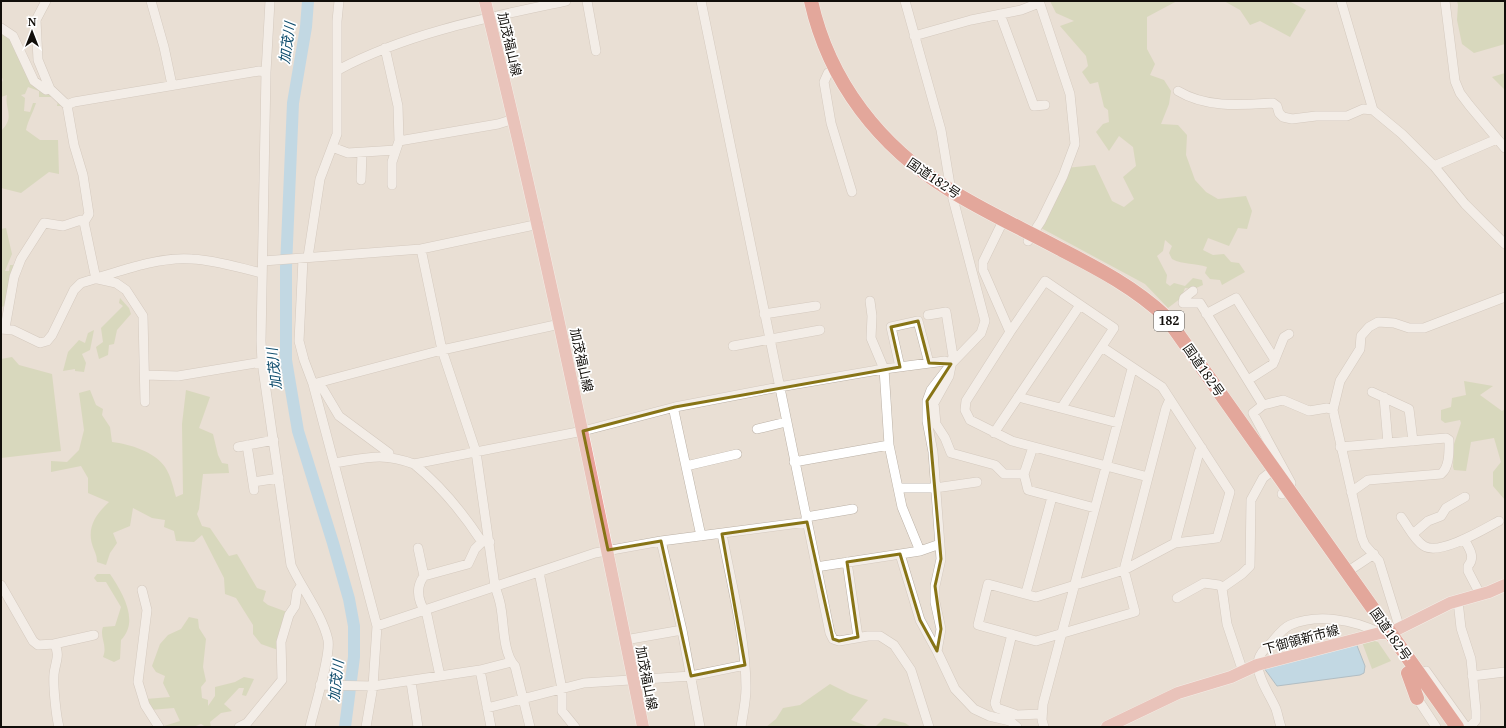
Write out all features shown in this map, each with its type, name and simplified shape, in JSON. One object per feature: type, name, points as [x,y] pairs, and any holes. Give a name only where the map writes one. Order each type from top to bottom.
[{"type":"highway","name":"国道182号","points":[[803,1],[815,44],[828,73],[854,115],[894,160],[922,182],[1003,223],[1116,289],[1143,308],[1158,322],[1172,338],[1268,474],[1285,492],[1347,572],[1390,631],[1410,669],[1446,727]]},
{"type":"highway","name":"国道182号","points":[[811,1],[820,34],[830,60],[858,108],[898,152],[953,197]]},
{"type":"highway","name":"国道182号","points":[[1030,238],[1122,283],[1166,317],[1285,492],[1390,631]]},
{"type":"highway","name":"国道182号","points":[[1410,669],[1457,727]]},
{"type":"highway","points":[[1417,698],[1410,669],[1426,671]]},
{"type":"main road","name":"加茂福山線","points":[[485,1],[539,224],[608,550],[643,727]]},
{"type":"main road","name":"下御領新市線","points":[[1107,727],[1178,693],[1231,677],[1257,666],[1390,631],[1450,603],[1505,585]]},
{"type":"street","points":[[46,1],[36,20],[38,60],[50,89],[67,105],[71,132],[83,174],[89,214],[84,222],[96,279]]},
{"type":"street","points":[[151,1],[164,46],[172,85]]},
{"type":"street","points":[[270,1],[266,72],[260,309],[262,362],[291,565],[301,586],[318,613],[328,640],[327,656],[310,727]]},
{"type":"street","points":[[339,1],[337,21],[337,134],[320,179],[306,258],[300,341],[304,360],[313,384],[377,626],[372,686],[366,727]]},
{"type":"street","points":[[338,70],[386,48],[489,17],[566,1]]},
{"type":"street","points":[[586,1],[596,51]]},
{"type":"street","points":[[701,1],[830,633],[833,639],[839,641],[858,637],[880,636],[894,645],[911,670],[929,727]]},
{"type":"street","points":[[905,1],[941,130],[953,197],[985,321],[981,333],[951,364],[931,390],[927,401],[927,420],[933,452],[941,559],[935,586],[935,602],[941,629],[937,651]]},
{"type":"street","points":[[1341,1],[1373,110]]},
{"type":"street","points":[[1445,1],[1455,82],[1468,105],[1505,148]]},
{"type":"street","points":[[914,36],[971,20],[1021,10],[1039,2],[1070,94],[1075,144],[1062,176],[1030,238]]},
{"type":"street","points":[[1000,14],[1034,106],[1045,105]]},
{"type":"street","points":[[1,28],[13,36],[34,81],[46,90],[50,89]]},
{"type":"street","points":[[386,48],[398,106],[397,146],[392,162],[392,185]]},
{"type":"street","points":[[67,105],[74,102],[172,85],[266,72]]},
{"type":"street","points":[[828,73],[824,82],[831,123],[852,192]]},
{"type":"street","points":[[1178,91],[1190,98],[1233,106],[1273,103],[1277,106],[1279,113],[1283,117],[1292,119],[1316,116],[1347,116],[1363,109],[1373,110],[1402,134],[1434,166],[1465,204],[1505,244]]},
{"type":"street","points":[[332,147],[348,153],[362,153],[498,124],[514,119]]},
{"type":"street","points":[[1434,166],[1497,139]]},
{"type":"street","points":[[362,153],[362,180]]},
{"type":"street","points":[[84,222],[81,220],[63,226],[44,223],[21,259],[14,277],[3,328],[13,330],[40,343],[47,341],[52,335],[74,290],[81,283],[172,259],[193,259],[262,273]]},
{"type":"street","points":[[1003,223],[983,262],[983,270],[1010,332]]},
{"type":"street","points":[[262,261],[421,249],[539,224]]},
{"type":"street","points":[[421,249],[442,350],[476,452],[486,542],[501,608],[503,632],[511,662],[515,666],[530,727]]},
{"type":"street","points":[[96,279],[116,283],[126,290],[143,316],[145,402]]},
{"type":"street","points":[[1062,407],[1114,328],[1045,281],[966,401],[965,410],[970,420],[1012,442],[1148,478]]},
{"type":"street","points":[[1193,291],[1184,298],[1183,303],[1200,304],[1263,405]]},
{"type":"street","points":[[1281,727],[1275,708],[1257,666],[1260,655],[1281,632],[1289,626],[1303,622],[1326,619],[1390,631],[1379,561],[1365,545],[1362,538],[1340,447],[1333,410],[1340,381],[1360,349],[1361,336],[1369,327],[1378,322],[1394,323],[1409,328],[1424,328],[1505,297]]},
{"type":"street","points":[[1206,314],[1236,298],[1275,360]]},
{"type":"street","points":[[870,301],[872,316],[871,338],[884,369],[889,445],[902,506],[920,551]]},
{"type":"street","points":[[994,433],[1080,305]]},
{"type":"street","points":[[764,314],[816,306]]},
{"type":"street","points":[[928,315],[946,312],[953,356],[949,376],[934,403],[936,424],[945,438],[951,453],[995,465],[1004,474],[1024,474]]},
{"type":"street","points":[[900,367],[892,327],[918,321],[929,364]]},
{"type":"street","points":[[313,384],[442,350],[560,324]]},
{"type":"street","points":[[733,346],[820,330]]},
{"type":"street","points":[[1248,380],[1273,364],[1284,338],[1289,334]]},
{"type":"street","points":[[1102,347],[1132,369],[1162,387],[1230,492],[1217,538],[1175,543],[1124,570],[1036,597],[1026,593],[988,584],[978,625],[1036,641],[1135,612],[1124,570],[1166,408],[1170,400]]},
{"type":"street","points":[[414,464],[583,431],[674,407],[779,387],[884,369],[945,361],[951,364]]},
{"type":"street","points":[[145,375],[178,376],[262,362]]},
{"type":"street","points":[[1044,727],[1042,714],[1043,704],[1132,369]]},
{"type":"street","points":[[313,384],[323,389],[339,416],[389,453],[389,457]]},
{"type":"street","points":[[1372,392],[1409,409],[1413,441]]},
{"type":"street","points":[[1018,397],[1062,407],[1118,423]]},
{"type":"street","points":[[1384,397],[1388,443]]},
{"type":"street","points":[[1285,492],[1291,483],[1253,413],[1263,405],[1284,400],[1309,411],[1327,408],[1333,410]]},
{"type":"street","points":[[674,407],[701,536]]},
{"type":"street","points":[[757,429],[786,422]]},
{"type":"street","points":[[1340,447],[1446,438],[1449,440],[1448,456],[1444,471],[1441,474],[1368,480],[1351,492]]},
{"type":"street","points":[[274,440],[243,446],[254,486],[279,478]]},
{"type":"street","points":[[794,462],[889,445]]},
{"type":"street","points":[[1033,447],[1024,474],[1028,490],[1095,508]]},
{"type":"street","points":[[1175,543],[1199,452],[1202,448]]},
{"type":"street","points":[[686,466],[738,454]]},
{"type":"street","points":[[334,463],[379,456],[389,457],[414,464],[432,479],[486,542]]},
{"type":"street","points":[[1222,588],[1242,574],[1250,566],[1250,500],[1263,478],[1268,474]]},
{"type":"street","points":[[898,488],[935,488],[977,482]]},
{"type":"street","points":[[1026,593],[1052,497]]},
{"type":"street","points":[[1413,534],[1428,521],[1441,516],[1446,508],[1465,497]]},
{"type":"street","points":[[377,626],[608,550],[661,541],[722,534],[806,520],[852,509]]},
{"type":"street","points":[[1402,517],[1413,534],[1424,546],[1430,549],[1442,547],[1464,539],[1499,521]]},
{"type":"street","points":[[722,534],[738,618],[744,666],[746,689],[741,727]]},
{"type":"street","points":[[1464,539],[1472,556],[1472,561],[1468,566],[1468,571],[1480,594]]},
{"type":"street","points":[[661,541],[682,630],[700,727]]},
{"type":"street","points":[[440,676],[427,615],[421,607],[418,593],[420,582],[424,576],[468,564],[475,549],[486,542]]},
{"type":"street","points":[[816,567],[920,551],[940,544]]},
{"type":"street","points":[[418,548],[424,576]]},
{"type":"street","points":[[900,554],[920,620],[955,689],[974,709],[989,716],[1010,721],[1017,727]]},
{"type":"street","points":[[1347,572],[1374,554]]},
{"type":"street","points":[[847,562],[858,637]]},
{"type":"street","points":[[539,572],[562,689],[562,711],[575,724],[575,727]]},
{"type":"street","points":[[1177,598],[1204,583],[1219,585],[1222,588],[1227,624],[1242,672]]},
{"type":"street","points":[[1,585],[33,641],[38,645],[54,644],[94,635]]},
{"type":"street","points":[[239,727],[247,722],[282,680],[281,642],[289,615],[295,606],[297,592],[301,586]]},
{"type":"street","points":[[142,590],[147,610],[138,682],[145,705],[159,727]]},
{"type":"street","points":[[1458,601],[1461,628],[1471,659],[1476,720],[1470,727]]},
{"type":"street","points":[[625,640],[682,630]]},
{"type":"street","points":[[1012,634],[995,703],[997,708],[1018,715],[1042,714]]},
{"type":"street","points":[[54,644],[57,648],[58,657],[54,674],[59,727]]},
{"type":"street","points":[[320,685],[372,686],[411,682],[480,670],[511,662]]},
{"type":"street","points":[[488,708],[584,683],[691,676],[744,666]]},
{"type":"street","points":[[480,670],[491,727]]},
{"type":"street","points":[[1426,671],[1466,727]]},
{"type":"street","points":[[1472,676],[1505,672]]},
{"type":"street","points":[[411,682],[418,727]]},
{"type":"street","points":[[1417,698],[1436,727]]},
{"type":"highlighted area","points":[[918,321],[929,363],[951,364],[927,401],[941,559],[935,586],[941,629],[937,651],[920,620],[900,554],[847,562],[858,637],[839,641],[833,639],[807,522],[722,534],[745,665],[691,676],[661,541],[608,550],[583,431],[675,407],[900,367],[891,327]]},
{"type":"green space","points":[[1050,1],[1177,1],[1147,17],[1147,49],[1155,64],[1150,75],[1164,80],[1171,91],[1169,104],[1161,124],[1178,125],[1187,135],[1186,155],[1195,180],[1206,192],[1218,199],[1246,196],[1252,211],[1247,229],[1238,228],[1229,246],[1208,238],[1203,250],[1213,255],[1224,254],[1231,262],[1239,263],[1245,272],[1222,285],[1220,280],[1210,279],[1205,273],[1207,267],[1172,259],[1169,253],[1172,246],[1165,240],[1163,251],[1157,256],[1167,275],[1166,283],[1170,286],[1174,283],[1185,286],[1193,278],[1202,280],[1203,285],[1194,289],[1185,288],[1181,298],[1168,308],[1145,284],[1041,228],[1066,168],[1095,165],[1112,201],[1124,207],[1134,199],[1123,177],[1136,166],[1133,147],[1119,136],[1109,151],[1096,132],[1103,124],[1109,122],[1108,110],[1104,107],[1098,82],[1090,84],[1082,72],[1088,66],[1086,56],[1060,26],[1074,21],[1056,13]]},
{"type":"green space","points":[[1224,1],[1289,1],[1306,10],[1290,37],[1260,21],[1250,25],[1240,10]]},
{"type":"green space","points":[[1457,1],[1505,1],[1505,44],[1474,53],[1462,44],[1457,20]]},
{"type":"green space","points":[[1,30],[11,37],[33,84],[51,93],[63,106],[57,106],[58,101],[53,97],[39,97],[39,91],[28,87],[25,94],[21,95],[25,98],[24,111],[30,112],[33,103],[36,103],[26,130],[40,140],[58,140],[59,174],[49,172],[21,193],[1,188],[1,131],[9,117],[6,100],[7,95],[1,97],[1,84],[3,80],[1,75]]},
{"type":"green space","points":[[1505,73],[1505,90],[1492,77]]},
{"type":"green space","points":[[6,228],[12,254],[5,271],[9,271],[10,265],[15,265],[5,306],[1,307],[1,229]]},
{"type":"green space","points":[[120,298],[129,308],[131,314],[117,330],[114,344],[109,345],[108,355],[99,359],[96,347],[103,342],[101,328],[123,306],[119,303]]},
{"type":"green space","points":[[94,330],[90,350],[82,354],[86,363],[84,372],[75,371],[75,369],[63,371],[68,352],[79,340],[85,343],[88,333]]},
{"type":"green space","points":[[12,357],[19,365],[52,374],[61,451],[1,458],[1,359]]},
{"type":"green space","points":[[1464,381],[1493,386],[1480,395],[1502,411],[1505,409],[1505,500],[1493,486],[1493,472],[1501,462],[1494,438],[1471,442],[1466,471],[1454,470],[1454,444],[1461,423],[1460,420],[1445,423],[1441,420],[1441,410],[1451,407],[1452,398],[1466,395]]},
{"type":"green space","points":[[90,390],[96,405],[103,409],[102,415],[110,427],[112,442],[142,450],[149,453],[161,462],[169,474],[176,497],[183,494],[182,424],[186,390],[210,397],[199,428],[213,434],[218,455],[222,463],[228,464],[229,473],[203,474],[199,509],[197,514],[202,526],[210,528],[229,556],[237,554],[257,588],[266,591],[263,601],[268,605],[287,612],[278,650],[261,644],[253,634],[253,625],[236,598],[225,594],[224,578],[202,535],[194,542],[176,541],[174,531],[164,527],[165,520],[152,518],[133,508],[130,526],[113,533],[117,543],[110,553],[106,565],[97,562],[91,537],[92,526],[97,515],[109,502],[88,493],[88,478],[81,466],[51,472],[51,461],[67,462],[79,450],[84,430],[79,393]]},
{"type":"green space","points":[[97,574],[110,574],[124,598],[129,616],[129,624],[121,640],[120,659],[114,662],[103,657],[105,649],[102,631],[103,627],[115,626],[121,607],[106,582],[97,582],[94,578]]},
{"type":"green space","points":[[189,617],[198,619],[199,628],[206,639],[203,667],[206,681],[201,687],[202,698],[208,700],[208,706],[215,696],[215,687],[235,682],[244,677],[254,679],[246,696],[242,695],[244,688],[239,688],[224,704],[232,711],[221,713],[210,722],[211,727],[206,727],[201,724],[193,727],[161,727],[180,721],[174,708],[150,710],[146,699],[170,697],[163,683],[165,676],[156,672],[152,666],[160,644],[168,635],[181,629]]},
{"type":"green space","points":[[1371,640],[1378,642],[1391,661],[1372,669],[1362,642]]},
{"type":"green space","points":[[830,684],[850,694],[868,700],[851,720],[869,727],[766,727],[776,719],[783,708],[800,705]]},
{"type":"green space","points":[[884,718],[905,723],[911,727],[875,727]]},
{"type":"water","points":[[1356,643],[1365,666],[1364,673],[1360,675],[1277,686],[1264,668]]},
{"type":"waterway","name":"加茂川","points":[[308,1],[306,27],[293,103],[286,267],[286,360],[298,431],[333,543],[349,599],[354,626],[354,657],[345,727]]}]
